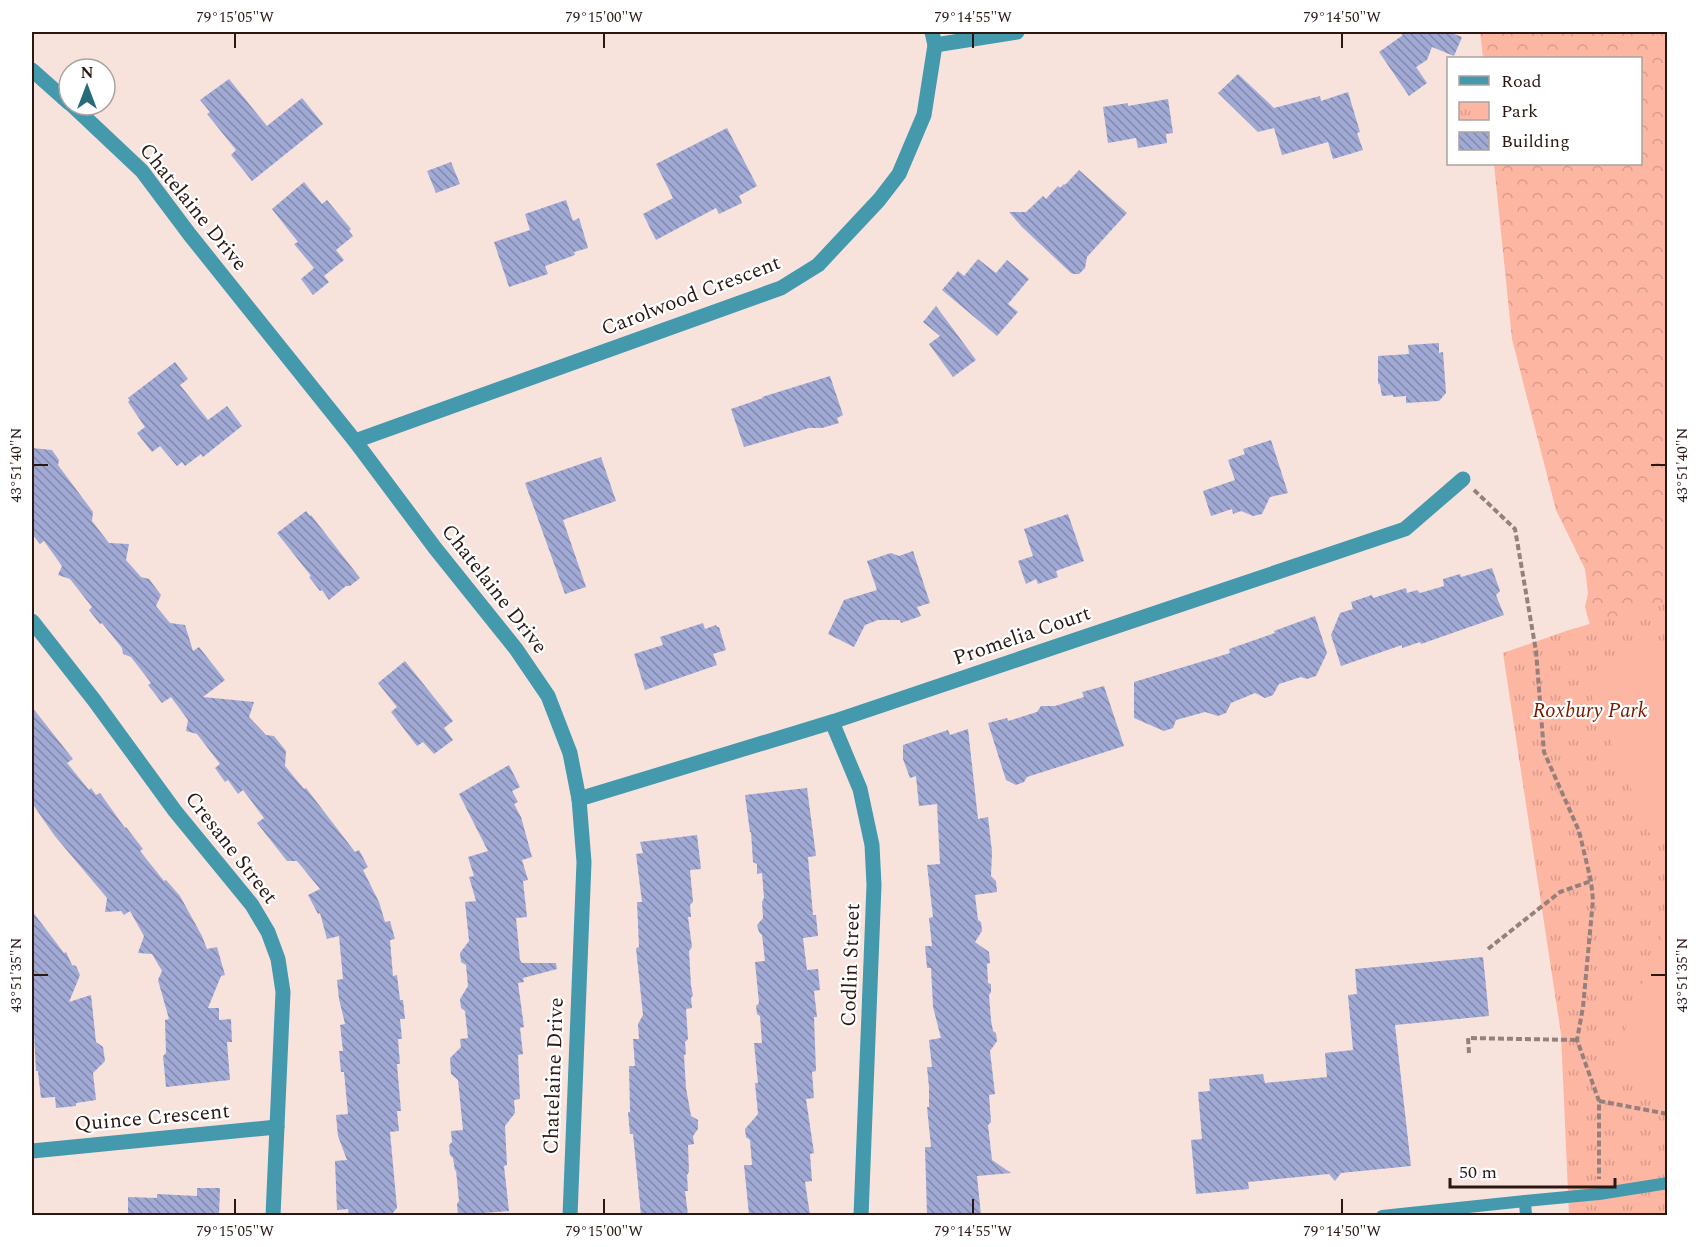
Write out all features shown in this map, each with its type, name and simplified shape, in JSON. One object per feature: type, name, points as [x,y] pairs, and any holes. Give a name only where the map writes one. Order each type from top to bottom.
[{"type":"street","points":[[934,38],[1017,32]]},
{"type":"street","name":"Carolwood Crescent","points":[[355,441],[781,288],[818,265],[879,200],[899,174],[924,115],[934,38]]},
{"type":"street","name":"Chatelaine Drive","points":[[32,70],[57,92]]},
{"type":"street","name":"Chatelaine Drive","points":[[84,117],[142,171],[516,649],[548,696],[570,753],[579,799],[584,862],[570,1215]]},
{"type":"street","name":"Promelia Court","points":[[579,799],[832,722],[1405,529],[1463,479]]},
{"type":"street","name":"Cresane Street","points":[[32,621],[94,700],[175,811],[252,905],[268,932],[278,958],[283,992],[273,1215]]},
{"type":"street","name":"Codlin Street","points":[[832,722],[860,789],[872,845],[874,885],[861,1215]]},
{"type":"street","name":"Quince Crescent","points":[[32,1151],[277,1127]]},
{"type":"lane","points":[[1383,1215],[1599,1194],[1668,1183]]},
{"type":"lane","points":[[1525,1201],[1526,1215]]},
{"type":"path","points":[[1463,479],[1515,529],[1536,651],[1544,752],[1579,831],[1591,881],[1593,900],[1577,1040],[1599,1101],[1599,1194]]},
{"type":"path","points":[[1488,949],[1560,892],[1591,881]]},
{"type":"path","points":[[1469,1053],[1468,1038],[1577,1040]]},
{"type":"path","points":[[1599,1101],[1668,1114]]},
{"type":"green space","points":[[1480,32],[1667,32],[1667,616],[1590,625],[1585,607],[1588,593],[1585,569],[1556,510],[1512,339],[1494,165],[1642,165],[1642,57],[1483,57]]},
{"type":"green space","name":"Roxbury Park","points":[[1667,601],[1667,1215],[1569,1215],[1561,1034],[1503,653],[1566,631]]},
{"type":"green space","points":[[1667,640],[1667,835],[1653,841],[1583,675]]},
{"type":"green space","points":[[1667,924],[1667,1096],[1618,1079],[1629,1014]]},
{"type":"building","points":[[1397,32],[1448,32],[1462,37],[1454,56],[1432,47],[1427,60],[1416,67],[1427,83],[1409,96],[1379,52],[1403,35]]},
{"type":"building","points":[[1238,74],[1274,108],[1320,96],[1321,101],[1348,92],[1363,150],[1333,159],[1328,142],[1282,155],[1274,128],[1258,132],[1218,93]]},
{"type":"building","points":[[229,79],[267,126],[302,98],[323,124],[252,181],[231,155],[236,150],[207,114],[210,112],[200,100]]},
{"type":"building","points":[[1168,99],[1173,133],[1166,134],[1167,143],[1138,148],[1136,138],[1108,143],[1103,107],[1128,103],[1128,106]]},
{"type":"building","points":[[727,128],[757,186],[739,196],[742,203],[719,214],[716,208],[656,240],[643,214],[673,198],[656,164]]},
{"type":"building","points":[[451,162],[460,184],[436,193],[427,171]]},
{"type":"building","points":[[1079,170],[1127,213],[1087,257],[1085,268],[1079,274],[1074,274],[1022,227],[1009,212],[1026,212],[1043,196],[1046,199],[1058,186],[1060,188],[1065,185]]},
{"type":"building","points":[[304,182],[322,204],[327,200],[351,229],[349,231],[353,236],[336,250],[344,260],[324,276],[329,282],[313,295],[301,279],[314,268],[294,244],[298,242],[272,209]]},
{"type":"building","points":[[566,200],[573,221],[579,218],[588,248],[545,266],[548,274],[509,287],[494,242],[530,230],[525,214]]},
{"type":"building","points":[[978,259],[996,273],[1007,260],[1029,279],[1008,304],[1018,312],[997,336],[942,290],[958,271],[964,276]]},
{"type":"building","points":[[936,306],[976,360],[953,377],[929,344],[940,336],[923,322]]},
{"type":"building","points":[[1439,343],[1439,353],[1443,352],[1446,393],[1439,401],[1406,403],[1406,396],[1382,396],[1378,383],[1378,356],[1409,354],[1408,345]]},
{"type":"building","points":[[175,362],[188,379],[180,385],[208,420],[227,406],[242,426],[203,457],[201,454],[185,466],[182,462],[177,466],[160,446],[152,452],[137,433],[145,427],[128,402],[130,400],[128,398]]},
{"type":"building","points":[[830,376],[843,415],[837,418],[839,423],[822,428],[809,428],[744,447],[731,409]]},
{"type":"building","points":[[1271,440],[1288,493],[1270,497],[1262,514],[1253,516],[1241,511],[1233,514],[1232,509],[1211,516],[1203,491],[1235,480],[1228,460],[1245,454],[1243,449]]},
{"type":"building","points":[[32,448],[52,450],[59,460],[58,465],[93,512],[92,521],[109,543],[129,544],[126,560],[141,577],[149,579],[161,595],[156,606],[170,623],[185,625],[193,651],[199,647],[225,680],[203,697],[254,702],[249,717],[266,735],[274,736],[286,751],[285,766],[304,789],[306,788],[355,852],[359,850],[368,867],[363,870],[379,902],[385,922],[390,921],[395,939],[390,940],[393,976],[397,975],[405,1019],[400,1019],[402,1039],[398,1039],[400,1064],[397,1064],[401,1111],[397,1111],[399,1131],[390,1132],[397,1208],[391,1215],[349,1215],[348,1209],[337,1210],[335,1161],[347,1160],[338,1136],[336,1115],[348,1114],[344,1072],[341,1072],[339,1051],[343,1051],[340,1025],[345,1024],[337,980],[343,979],[339,936],[327,939],[320,913],[318,914],[308,895],[320,889],[297,861],[287,861],[257,823],[264,818],[243,790],[238,794],[228,780],[225,782],[215,768],[220,764],[197,734],[186,731],[188,720],[171,697],[162,703],[148,685],[151,683],[131,657],[123,654],[122,648],[89,610],[92,607],[70,579],[58,575],[62,566],[44,541],[40,544],[32,534]]},
{"type":"building","points":[[601,457],[616,501],[563,520],[586,587],[565,594],[525,483]]},
{"type":"building","points":[[306,511],[360,578],[329,600],[277,533]]},
{"type":"building","points":[[1068,514],[1084,561],[1056,571],[1058,577],[1038,584],[1036,579],[1026,584],[1018,561],[1033,556],[1024,529]]},
{"type":"building","points":[[913,551],[930,603],[917,607],[921,616],[901,623],[900,620],[878,620],[865,625],[854,647],[828,634],[844,600],[877,590],[867,561],[891,553],[899,556]]},
{"type":"building","points":[[1492,568],[1500,591],[1496,595],[1504,615],[1421,644],[1420,642],[1402,648],[1402,645],[1341,666],[1331,635],[1340,613],[1353,609],[1351,602],[1406,588],[1407,593],[1417,590],[1420,593],[1444,586],[1443,579],[1460,574],[1461,577]]},
{"type":"building","points":[[1315,616],[1327,653],[1316,676],[1307,679],[1301,677],[1279,684],[1273,695],[1265,698],[1255,693],[1231,703],[1226,713],[1218,716],[1205,712],[1176,720],[1173,728],[1164,731],[1134,718],[1134,682],[1230,653],[1229,649]]},
{"type":"building","points":[[703,623],[705,629],[716,625],[719,627],[726,650],[713,654],[717,665],[645,690],[634,654],[663,645],[660,637]]},
{"type":"building","points":[[405,661],[453,721],[444,728],[453,740],[434,754],[423,742],[417,746],[391,712],[397,707],[378,683]]},
{"type":"building","points":[[1104,686],[1124,746],[1027,777],[1024,782],[1016,785],[1006,780],[988,723],[1007,718],[1008,721],[1037,712],[1041,706],[1055,706],[1084,697],[1082,692]]},
{"type":"building","points":[[32,707],[73,759],[67,763],[89,790],[91,788],[96,795],[100,793],[143,849],[140,851],[164,881],[166,880],[180,896],[207,949],[217,947],[225,975],[221,976],[208,1008],[219,1008],[219,1020],[231,1019],[232,1042],[227,1042],[230,1080],[166,1087],[163,1056],[166,1053],[165,1020],[169,1019],[158,980],[162,971],[152,954],[138,953],[144,936],[130,911],[124,915],[121,911],[105,912],[107,898],[54,835],[32,803]]},
{"type":"building","points":[[968,729],[978,819],[988,817],[992,852],[991,876],[996,881],[997,892],[975,895],[978,920],[981,922],[982,931],[975,942],[989,952],[990,963],[987,964],[988,983],[991,984],[989,995],[991,1020],[997,1041],[990,1051],[995,1094],[989,1095],[991,1122],[988,1125],[992,1160],[1011,1173],[977,1176],[981,1215],[927,1215],[925,1147],[931,1147],[927,1107],[929,1107],[929,1087],[927,1067],[932,1067],[929,1040],[941,1038],[933,1007],[931,968],[927,968],[925,946],[932,946],[929,918],[933,917],[927,865],[940,864],[937,804],[919,806],[916,776],[910,778],[903,759],[903,745],[948,730],[950,735]]},
{"type":"building","points":[[509,765],[520,787],[512,791],[518,802],[514,804],[521,817],[532,857],[522,860],[528,880],[523,881],[527,917],[516,918],[520,960],[522,963],[556,963],[557,969],[523,978],[524,982],[518,983],[524,1027],[520,1028],[523,1054],[518,1055],[520,1099],[514,1100],[515,1113],[505,1126],[507,1165],[504,1166],[509,1211],[458,1215],[456,1170],[449,1145],[452,1142],[451,1131],[463,1130],[458,1080],[451,1074],[450,1058],[461,1047],[460,1039],[468,1038],[465,1011],[461,1008],[460,999],[468,986],[466,965],[461,962],[460,953],[469,941],[465,902],[476,901],[469,877],[474,876],[468,857],[488,851],[459,794]]},
{"type":"building","points":[[807,788],[816,856],[808,857],[813,915],[816,915],[818,936],[803,938],[807,970],[818,969],[820,990],[814,991],[817,1017],[814,1017],[816,1071],[812,1072],[814,1098],[806,1099],[814,1153],[810,1154],[812,1181],[805,1182],[810,1215],[749,1215],[744,1165],[752,1165],[750,1140],[746,1137],[745,1129],[758,1114],[754,1043],[762,1043],[760,1016],[757,1014],[756,1006],[759,1003],[755,962],[765,961],[762,935],[757,925],[763,918],[762,873],[757,874],[757,864],[753,862],[745,795]]},
{"type":"building","points":[[697,835],[701,869],[690,870],[693,902],[690,905],[691,917],[688,917],[692,947],[689,951],[693,995],[692,1008],[686,1009],[688,1039],[685,1042],[686,1054],[684,1055],[691,1116],[698,1120],[698,1129],[693,1136],[694,1144],[688,1145],[688,1191],[685,1191],[688,1215],[641,1215],[633,1134],[630,1134],[628,1112],[630,1112],[629,1066],[635,1066],[633,1039],[639,1039],[638,1024],[643,1015],[636,948],[639,947],[637,902],[642,902],[636,854],[643,853],[640,842]]},
{"type":"building","points":[[32,911],[64,953],[66,952],[72,965],[76,966],[80,975],[69,1002],[91,995],[96,1042],[103,1047],[105,1061],[93,1073],[96,1100],[76,1103],[76,1106],[56,1108],[55,1097],[41,1098],[32,1028]]},
{"type":"building","points":[[1483,957],[1489,1016],[1395,1025],[1411,1166],[1341,1173],[1335,1181],[1329,1174],[1248,1182],[1249,1189],[1196,1194],[1191,1140],[1202,1139],[1198,1092],[1210,1091],[1209,1079],[1263,1074],[1265,1083],[1327,1077],[1325,1053],[1353,1050],[1348,995],[1357,994],[1355,969]]},
{"type":"building","points":[[197,1188],[220,1188],[219,1215],[128,1215],[128,1197],[157,1198],[157,1194],[197,1196]]}]
